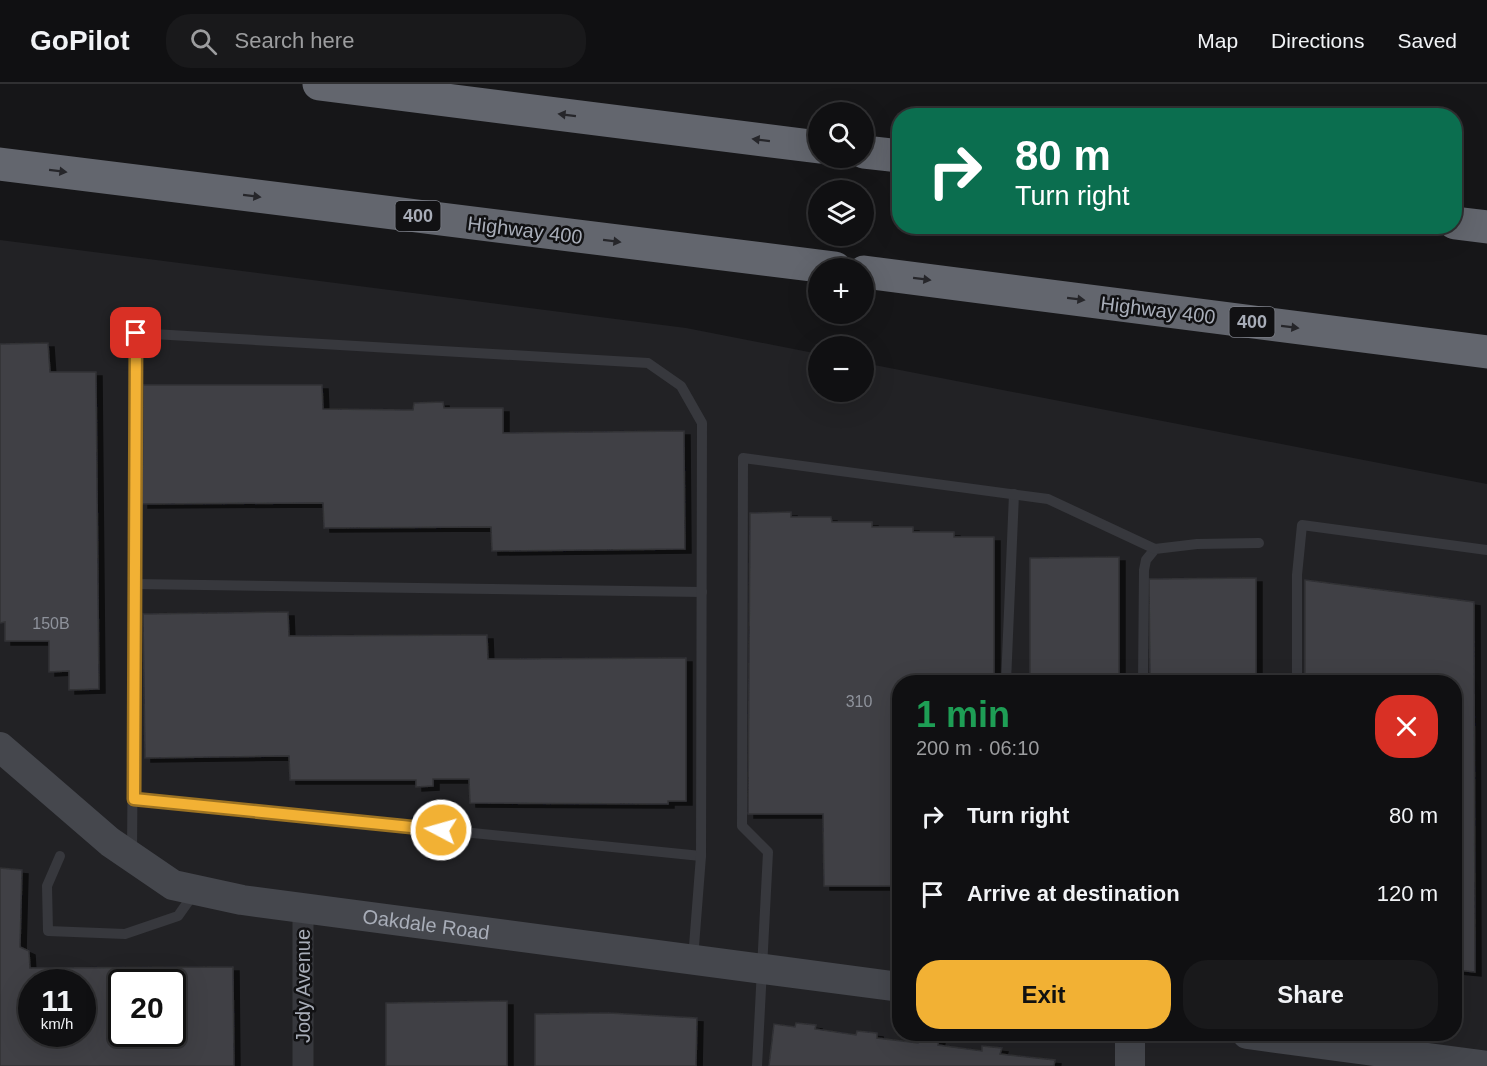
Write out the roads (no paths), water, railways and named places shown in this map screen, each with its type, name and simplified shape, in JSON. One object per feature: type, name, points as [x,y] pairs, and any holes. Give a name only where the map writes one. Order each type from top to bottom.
[{"type":"highway","points":[[319,84],[808,146]]},
{"type":"highway","points":[[874,153],[892,155]]},
{"type":"highway","name":"Highway 400","points":[[0,164],[808,265]]},
{"type":"highway","points":[[1462,224],[1487,227]]},
{"type":"highway","name":"Highway 400","points":[[874,273],[1487,352]]},
{"type":"street","name":"Oakdale Road","points":[[0,747],[110,842],[173,885],[242,900],[892,986]]},
{"type":"street","name":"Jody Avenue","points":[[303,907],[303,1066]]},
{"type":"street","points":[[1130,1041],[1130,1066]]},
{"type":"street","points":[[1320,1041],[1452,1064],[1487,1066]]},
{"type":"lane","points":[[132,857],[136,333],[648,363],[681,386],[702,423],[701,856],[693,959]]},
{"type":"lane","points":[[757,1066],[768,852],[742,826],[743,458],[1048,499],[1155,549],[1197,544],[1260,543]]},
{"type":"lane","points":[[1006,675],[1014,494]]},
{"type":"lane","points":[[1297,675],[1297,575],[1302,525],[1487,550]]},
{"type":"lane","points":[[1143,675],[1144,570],[1146,560],[1155,549]]},
{"type":"lane","points":[[134,584],[702,592]]},
{"type":"lane","points":[[134,799],[701,856]]},
{"type":"lane","points":[[60,856],[47,886],[48,932],[125,934],[178,916],[197,890]]}]
